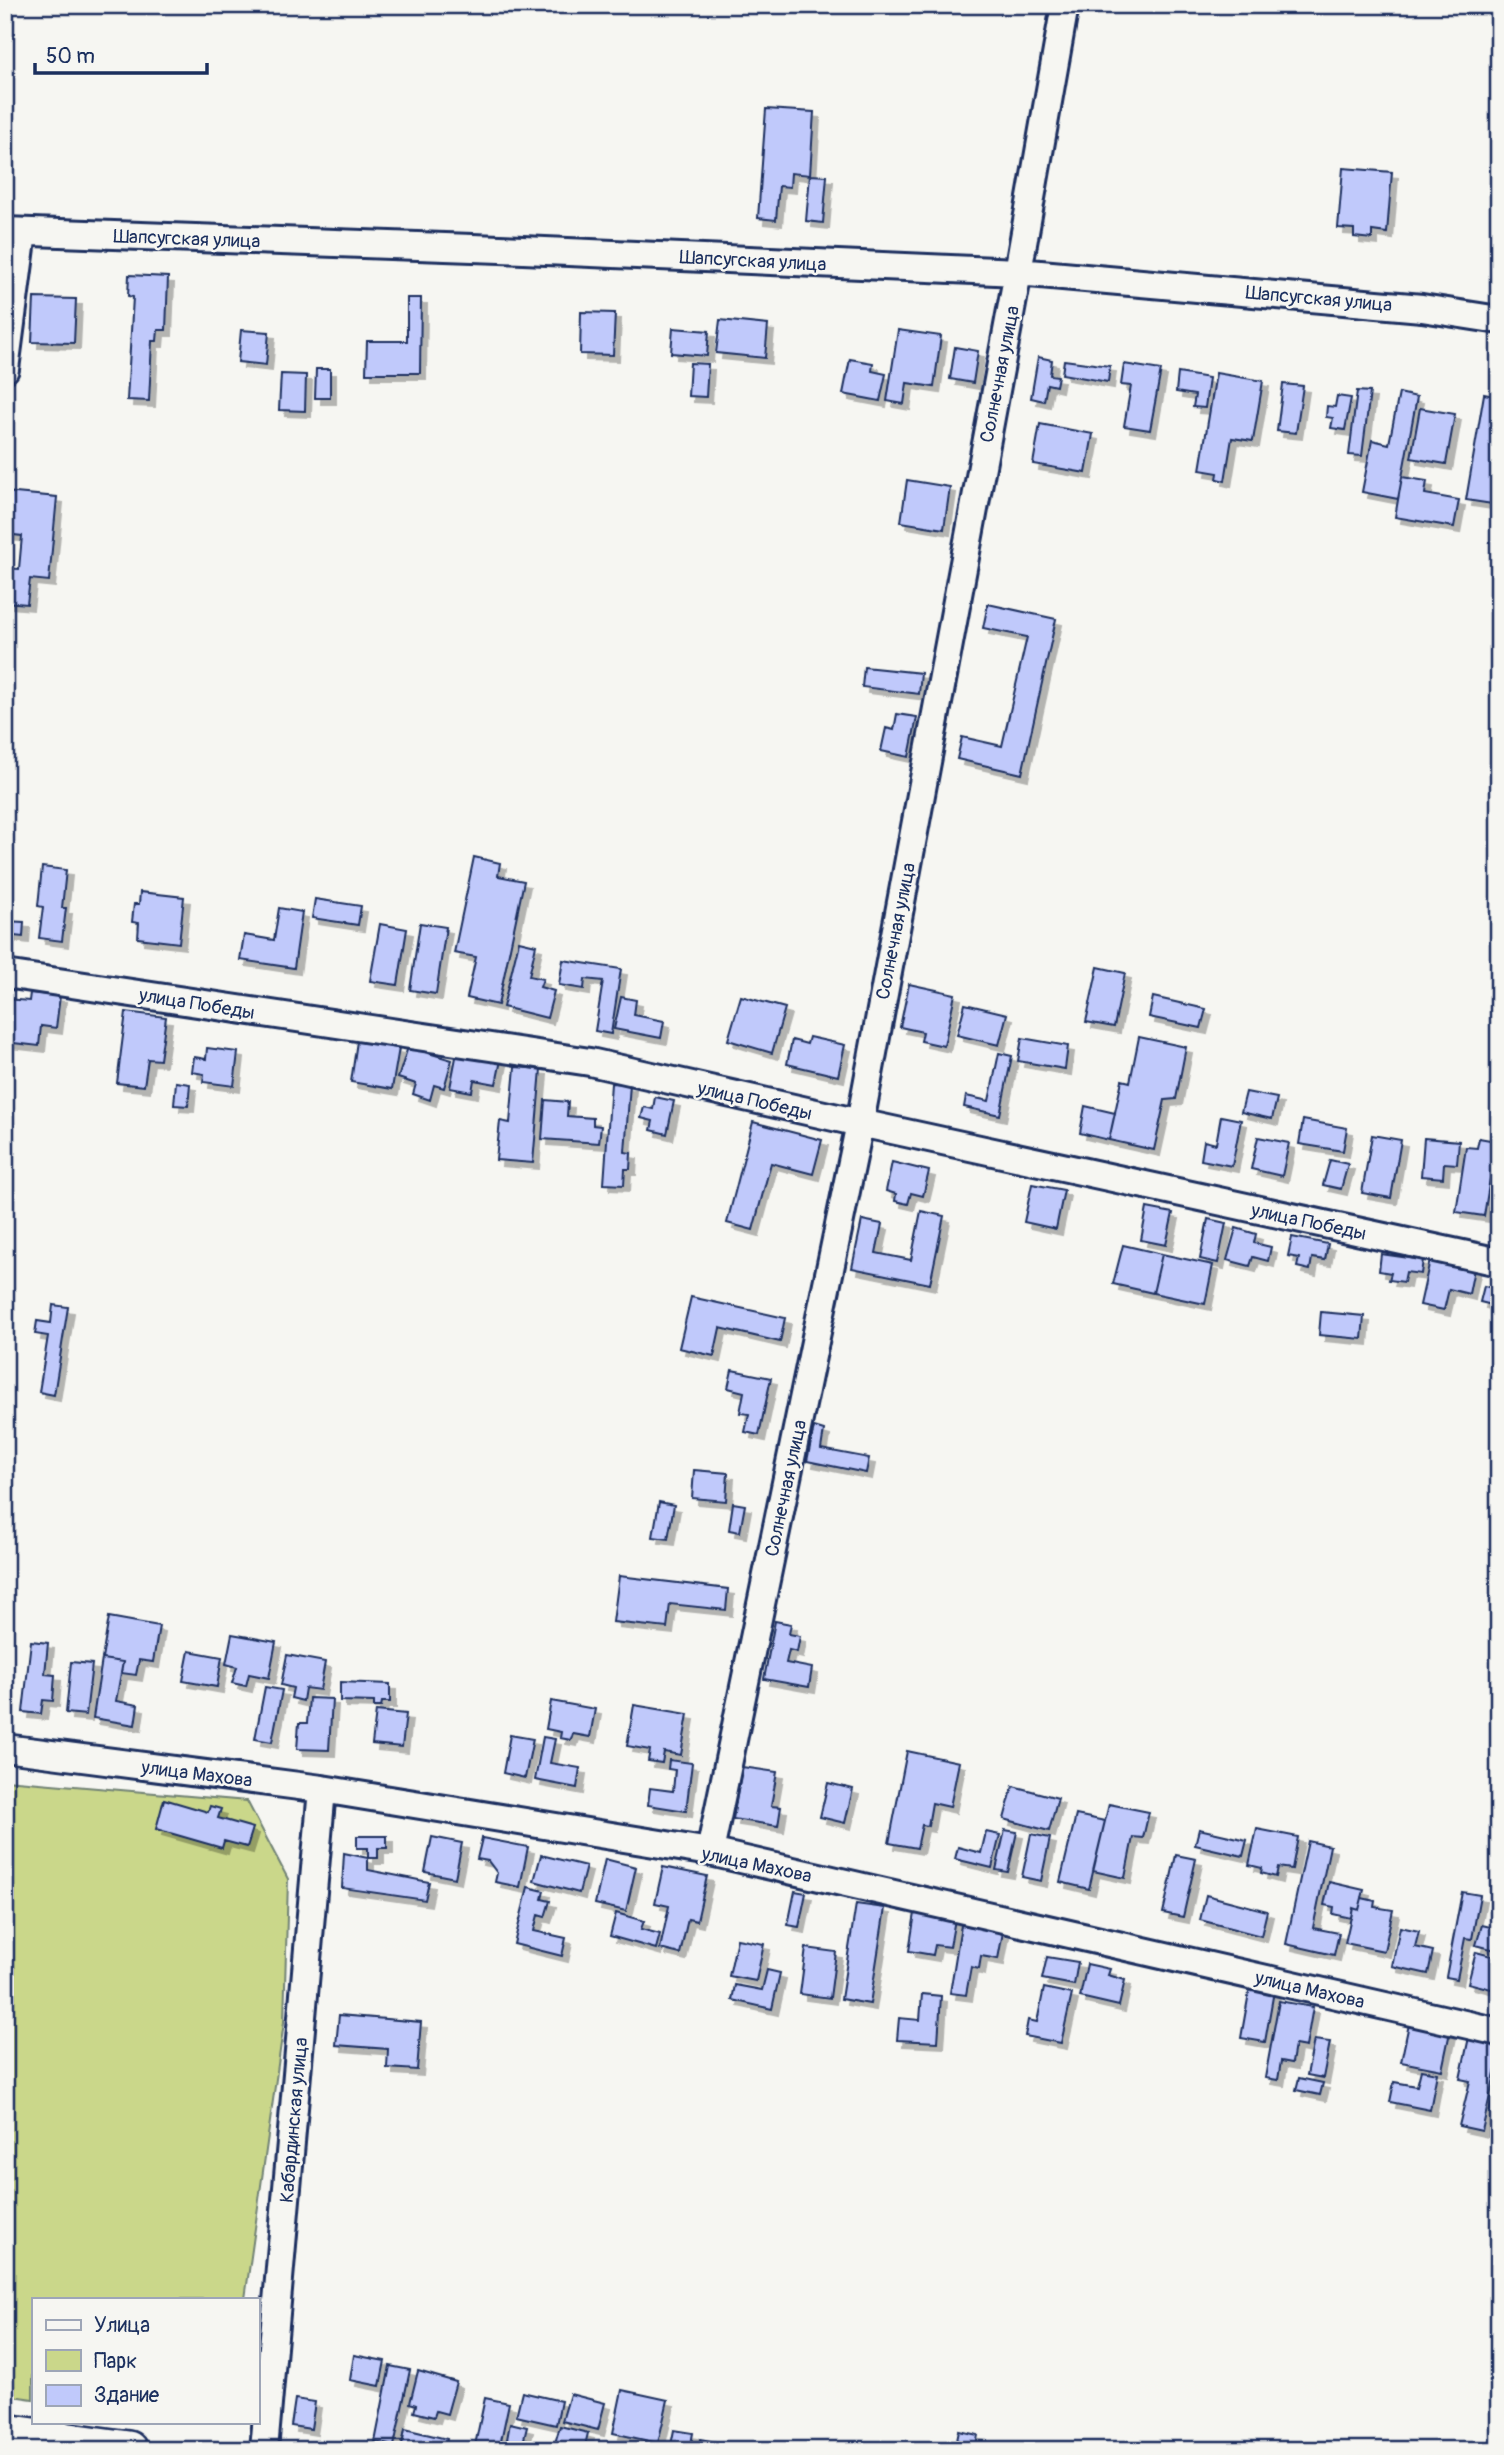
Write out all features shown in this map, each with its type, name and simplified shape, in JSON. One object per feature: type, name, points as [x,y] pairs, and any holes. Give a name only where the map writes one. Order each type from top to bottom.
[{"type":"main road","points":[[5,2433],[128,2450]]},
{"type":"street","name":"Солнечная улица","points":[[710,1852],[860,1123],[1065,6]]},
{"type":"street","name":"Шапсугская улица","points":[[14,231],[514,249],[1018,272],[1422,307],[1499,320]]},
{"type":"street","points":[[5,369],[14,231]]},
{"type":"street","name":"улица Победы","points":[[5,974],[590,1062],[1499,1262]]},
{"type":"street","name":"улица Махова","points":[[5,1748],[322,1790],[710,1852],[1499,2032]]},
{"type":"street","name":"Кабардинская улица","points":[[264,2450],[322,1790]]},
{"type":"green space","points":[[5,1780],[247,1801],[288,1879],[284,2022],[245,2298],[32,2298],[32,2399],[5,2395]]},
{"type":"building","points":[[766,109],[814,112],[810,175],[791,173],[790,187],[779,186],[776,220],[758,218]]},
{"type":"building","points":[[1343,168],[1392,172],[1387,233],[1372,231],[1372,239],[1354,237],[1354,229],[1338,228]]},
{"type":"building","points":[[810,175],[827,176],[823,223],[806,221]]},
{"type":"building","points":[[129,275],[168,277],[166,330],[158,330],[157,341],[152,341],[149,401],[127,400],[133,297],[128,296]]},
{"type":"building","points":[[34,298],[76,299],[74,343],[32,342]]},
{"type":"building","points":[[407,298],[421,298],[420,373],[366,373],[367,341],[407,341]]},
{"type":"building","points":[[581,312],[615,313],[613,355],[580,354]]},
{"type":"building","points":[[720,320],[768,325],[765,358],[716,353]]},
{"type":"building","points":[[673,328],[709,331],[707,356],[671,353]]},
{"type":"building","points":[[241,330],[269,332],[266,365],[238,362]]},
{"type":"building","points":[[898,330],[941,336],[934,387],[907,383],[904,404],[887,401]]},
{"type":"building","points":[[955,347],[978,351],[973,383],[950,379]]},
{"type":"building","points":[[1038,357],[1052,360],[1050,375],[1058,376],[1056,386],[1047,384],[1044,401],[1031,398]]},
{"type":"building","points":[[850,359],[873,363],[872,371],[886,374],[880,401],[843,394]]},
{"type":"building","points":[[1064,360],[1110,366],[1108,382],[1062,374]]},
{"type":"building","points":[[690,363],[708,364],[706,397],[688,396]]},
{"type":"building","points":[[1124,364],[1161,370],[1150,430],[1124,426],[1131,386],[1121,385]]},
{"type":"building","points":[[316,369],[330,369],[330,398],[315,398]]},
{"type":"building","points":[[1178,373],[1209,378],[1205,408],[1193,407],[1195,395],[1176,392]]},
{"type":"building","points":[[1216,373],[1263,381],[1253,441],[1232,438],[1225,481],[1217,479],[1218,473],[1200,470]]},
{"type":"building","points":[[281,374],[306,375],[305,411],[279,410]]},
{"type":"building","points":[[1283,384],[1303,386],[1296,433],[1277,431]]},
{"type":"building","points":[[1357,391],[1370,392],[1362,456],[1349,455]]},
{"type":"building","points":[[1399,393],[1417,397],[1398,499],[1362,492],[1372,440],[1389,444]]},
{"type":"building","points":[[1484,394],[1499,397],[1499,505],[1466,500]]},
{"type":"building","points":[[1337,396],[1351,398],[1345,430],[1331,428],[1333,418],[1326,417],[1327,406],[1335,407]]},
{"type":"building","points":[[1420,408],[1455,414],[1446,464],[1411,458]]},
{"type":"building","points":[[1040,424],[1093,434],[1086,473],[1033,464]]},
{"type":"building","points":[[1402,477],[1427,481],[1425,494],[1459,500],[1454,527],[1395,517]]},
{"type":"building","points":[[907,480],[950,487],[944,529],[901,522]]},
{"type":"building","points":[[5,492],[57,497],[49,581],[30,579],[27,604],[5,602],[5,568],[19,569],[22,536],[5,534]]},
{"type":"building","points":[[988,604],[1056,619],[1022,774],[957,759],[962,737],[1002,746],[1027,637],[983,628]]},
{"type":"building","points":[[864,667],[921,673],[919,694],[862,687]]},
{"type":"building","points":[[897,714],[917,717],[909,757],[881,751],[886,728],[894,730]]},
{"type":"building","points":[[474,857],[500,863],[498,876],[524,881],[498,1005],[467,998],[476,957],[454,953]]},
{"type":"building","points":[[42,867],[66,870],[62,908],[66,908],[62,941],[39,938],[43,907],[38,906]]},
{"type":"building","points":[[140,892],[184,897],[179,943],[138,938],[139,923],[132,922],[134,904],[139,904]]},
{"type":"building","points":[[315,899],[361,906],[358,925],[312,918]]},
{"type":"building","points":[[279,908],[302,912],[294,968],[240,960],[244,935],[274,940]]},
{"type":"building","points":[[5,921],[24,922],[23,937],[5,935]]},
{"type":"building","points":[[420,923],[446,927],[436,994],[410,990]]},
{"type":"building","points":[[380,924],[407,929],[398,985],[370,981]]},
{"type":"building","points":[[519,941],[536,945],[529,976],[543,979],[540,987],[554,991],[547,1018],[503,1007]]},
{"type":"building","points":[[563,960],[621,969],[611,1034],[595,1031],[603,981],[585,979],[584,989],[559,985]]},
{"type":"building","points":[[1098,967],[1125,973],[1114,1027],[1086,1022]]},
{"type":"building","points":[[909,984],[955,994],[944,1046],[921,1041],[923,1032],[900,1027]]},
{"type":"building","points":[[30,993],[60,996],[56,1028],[41,1026],[39,1046],[5,1042],[6,999],[29,1001]]},
{"type":"building","points":[[741,996],[785,1008],[772,1053],[728,1040]]},
{"type":"building","points":[[621,997],[636,1000],[634,1015],[664,1021],[661,1038],[614,1029]]},
{"type":"building","points":[[1153,997],[1206,1009],[1201,1028],[1149,1017]]},
{"type":"building","points":[[965,1004],[1007,1014],[999,1045],[957,1035]]},
{"type":"building","points":[[126,1012],[166,1017],[160,1060],[148,1059],[144,1086],[117,1083]]},
{"type":"building","points":[[809,1037],[845,1045],[838,1076],[787,1064],[792,1040],[807,1044]]},
{"type":"building","points":[[1139,1037],[1186,1047],[1176,1099],[1165,1100],[1154,1150],[1109,1140],[1122,1080],[1130,1082]]},
{"type":"building","points":[[1022,1038],[1068,1046],[1065,1069],[1018,1061]]},
{"type":"building","points":[[357,1041],[399,1048],[392,1089],[351,1082]]},
{"type":"building","points":[[408,1047],[452,1060],[444,1088],[434,1085],[430,1100],[413,1094],[416,1084],[398,1078]]},
{"type":"building","points":[[207,1048],[238,1052],[234,1086],[203,1082],[204,1074],[192,1072],[194,1057],[206,1059]]},
{"type":"building","points":[[457,1052],[501,1060],[496,1084],[474,1080],[472,1092],[450,1088]]},
{"type":"building","points":[[999,1053],[1012,1056],[1000,1115],[964,1107],[966,1096],[989,1101]]},
{"type":"building","points":[[515,1067],[541,1069],[533,1163],[496,1160],[500,1121],[510,1123]]},
{"type":"building","points":[[176,1082],[190,1084],[188,1106],[174,1105]]},
{"type":"building","points":[[611,1083],[630,1084],[625,1152],[631,1153],[630,1169],[625,1169],[624,1185],[604,1184]]},
{"type":"building","points":[[1246,1092],[1277,1098],[1272,1119],[1241,1112]]},
{"type":"building","points":[[655,1097],[674,1101],[667,1134],[651,1130],[653,1121],[641,1118],[644,1107],[653,1109]]},
{"type":"building","points":[[545,1100],[568,1102],[567,1116],[593,1118],[593,1125],[601,1126],[599,1143],[542,1139]]},
{"type":"building","points":[[1085,1106],[1115,1113],[1109,1140],[1080,1133]]},
{"type":"building","points":[[1221,1116],[1241,1120],[1232,1166],[1201,1160],[1204,1141],[1216,1144]]},
{"type":"building","points":[[1303,1120],[1347,1128],[1343,1151],[1299,1144]]},
{"type":"building","points":[[753,1122],[822,1140],[813,1174],[771,1163],[753,1230],[727,1223]]},
{"type":"building","points":[[1372,1135],[1401,1140],[1391,1198],[1362,1193]]},
{"type":"building","points":[[1258,1137],[1289,1143],[1282,1176],[1251,1169]]},
{"type":"building","points":[[1424,1138],[1459,1141],[1457,1164],[1444,1163],[1443,1178],[1421,1176]]},
{"type":"building","points":[[1479,1138],[1496,1141],[1484,1216],[1456,1212],[1466,1147],[1477,1148]]},
{"type":"building","points":[[1330,1160],[1348,1164],[1341,1189],[1323,1185]]},
{"type":"building","points":[[892,1162],[929,1171],[923,1196],[911,1193],[908,1204],[895,1201],[896,1194],[886,1191]]},
{"type":"building","points":[[1032,1184],[1064,1190],[1056,1229],[1024,1222]]},
{"type":"building","points":[[1147,1208],[1173,1213],[1166,1245],[1141,1240]]},
{"type":"building","points":[[921,1211],[944,1216],[930,1284],[852,1268],[862,1220],[882,1224],[876,1253],[911,1260]]},
{"type":"building","points":[[1208,1219],[1226,1223],[1218,1263],[1200,1259]]},
{"type":"building","points":[[1236,1228],[1256,1234],[1254,1243],[1271,1247],[1268,1261],[1253,1257],[1250,1266],[1227,1260]]},
{"type":"building","points":[[1292,1237],[1328,1244],[1325,1260],[1312,1258],[1310,1270],[1297,1267],[1299,1258],[1288,1256]]},
{"type":"building","points":[[1123,1245],[1162,1254],[1153,1293],[1113,1284]]},
{"type":"building","points":[[1162,1254],[1213,1265],[1205,1304],[1153,1293]]},
{"type":"building","points":[[1381,1254],[1423,1260],[1421,1274],[1406,1272],[1404,1282],[1389,1280],[1391,1273],[1379,1271]]},
{"type":"building","points":[[1430,1260],[1474,1269],[1469,1294],[1449,1289],[1444,1310],[1420,1305]]},
{"type":"building","points":[[1499,1284],[1499,1318],[1493,1316],[1496,1306],[1480,1302],[1484,1286],[1497,1289]]},
{"type":"building","points":[[691,1297],[785,1318],[780,1342],[720,1328],[714,1356],[679,1348]]},
{"type":"building","points":[[53,1305],[68,1307],[54,1395],[39,1392],[48,1336],[35,1334],[37,1321],[51,1323]]},
{"type":"building","points":[[1321,1312],[1364,1316],[1362,1339],[1319,1335]]},
{"type":"building","points":[[732,1370],[771,1378],[759,1435],[745,1432],[749,1414],[740,1413],[744,1392],[728,1388]]},
{"type":"building","points":[[814,1427],[824,1430],[821,1449],[869,1458],[866,1473],[807,1461]]},
{"type":"building","points":[[694,1470],[728,1473],[726,1501],[692,1498]]},
{"type":"building","points":[[659,1502],[674,1505],[668,1539],[653,1537]]},
{"type":"building","points":[[733,1503],[745,1505],[740,1532],[729,1530]]},
{"type":"building","points":[[619,1576],[728,1589],[726,1610],[670,1604],[667,1628],[613,1622]]},
{"type":"building","points":[[109,1617],[159,1626],[153,1662],[139,1660],[136,1675],[121,1673],[123,1662],[102,1659]]},
{"type":"building","points":[[775,1621],[791,1624],[789,1634],[800,1636],[797,1652],[789,1650],[786,1663],[812,1668],[809,1687],[764,1679]]},
{"type":"building","points":[[232,1634],[276,1642],[269,1678],[249,1674],[246,1686],[232,1683],[237,1667],[226,1664]]},
{"type":"building","points":[[31,1641],[48,1643],[45,1674],[55,1675],[53,1701],[43,1700],[41,1714],[23,1712]]},
{"type":"building","points":[[189,1651],[222,1657],[217,1687],[183,1681]]},
{"type":"building","points":[[287,1655],[325,1662],[320,1690],[305,1688],[303,1701],[291,1698],[293,1688],[281,1685]]},
{"type":"building","points":[[102,1659],[123,1662],[116,1701],[138,1705],[135,1725],[93,1718]]},
{"type":"building","points":[[71,1662],[92,1664],[86,1715],[66,1713]]},
{"type":"building","points":[[340,1682],[390,1684],[390,1702],[382,1702],[381,1707],[374,1707],[374,1702],[340,1701]]},
{"type":"building","points":[[265,1687],[282,1690],[272,1742],[255,1739]]},
{"type":"building","points":[[309,1698],[332,1699],[329,1750],[297,1749],[299,1723],[307,1723]]},
{"type":"building","points":[[551,1701],[595,1709],[590,1737],[573,1734],[571,1740],[560,1738],[561,1732],[546,1729]]},
{"type":"building","points":[[634,1705],[688,1714],[681,1755],[664,1752],[662,1763],[648,1761],[650,1750],[627,1746]]},
{"type":"building","points":[[376,1711],[406,1714],[402,1747],[372,1744]]},
{"type":"building","points":[[510,1735],[533,1739],[525,1778],[503,1773]]},
{"type":"building","points":[[543,1737],[555,1739],[550,1763],[580,1768],[577,1788],[535,1780]]},
{"type":"building","points":[[907,1751],[959,1762],[950,1807],[932,1803],[928,1826],[922,1825],[917,1848],[889,1843]]},
{"type":"building","points":[[669,1760],[692,1763],[686,1811],[648,1805],[650,1788],[673,1791],[675,1770],[668,1769]]},
{"type":"building","points":[[742,1767],[777,1772],[771,1806],[781,1807],[778,1826],[733,1819]]},
{"type":"building","points":[[828,1783],[853,1789],[845,1823],[820,1817]]},
{"type":"building","points":[[1013,1786],[1058,1798],[1049,1831],[1004,1819]]},
{"type":"building","points":[[164,1799],[208,1812],[210,1806],[221,1809],[218,1818],[253,1828],[247,1847],[224,1841],[222,1848],[156,1829]]},
{"type":"building","points":[[1109,1804],[1149,1812],[1143,1838],[1133,1837],[1125,1878],[1093,1871]]},
{"type":"building","points":[[1076,1815],[1105,1821],[1089,1889],[1060,1882]]},
{"type":"building","points":[[1199,1829],[1247,1840],[1243,1856],[1195,1845]]},
{"type":"building","points":[[1257,1829],[1298,1837],[1292,1869],[1278,1867],[1276,1877],[1261,1873],[1262,1868],[1249,1865]]},
{"type":"building","points":[[1005,1830],[1017,1832],[1008,1872],[996,1870]]},
{"type":"building","points":[[986,1832],[1000,1835],[992,1868],[955,1859],[958,1847],[981,1853]]},
{"type":"building","points":[[1031,1834],[1050,1838],[1041,1881],[1022,1877]]},
{"type":"building","points":[[357,1836],[387,1836],[387,1848],[378,1848],[378,1858],[368,1858],[368,1848],[357,1848]]},
{"type":"building","points":[[432,1837],[462,1843],[455,1878],[425,1872]]},
{"type":"building","points":[[482,1838],[528,1847],[520,1887],[495,1882],[497,1873],[488,1861],[477,1859]]},
{"type":"building","points":[[1308,1841],[1330,1846],[1313,1928],[1339,1933],[1334,1955],[1286,1944]]},
{"type":"building","points":[[344,1853],[368,1858],[368,1870],[429,1882],[425,1900],[342,1888]]},
{"type":"building","points":[[541,1855],[586,1866],[579,1893],[534,1881]]},
{"type":"building","points":[[1176,1855],[1196,1859],[1183,1917],[1163,1913]]},
{"type":"building","points":[[605,1859],[636,1867],[626,1911],[595,1904]]},
{"type":"building","points":[[663,1867],[707,1876],[697,1921],[688,1919],[680,1954],[660,1949],[669,1906],[655,1903]]},
{"type":"building","points":[[1329,1882],[1364,1890],[1359,1910],[1353,1908],[1351,1918],[1333,1914],[1334,1907],[1324,1905]]},
{"type":"building","points":[[528,1887],[544,1891],[542,1899],[550,1901],[545,1917],[538,1915],[534,1931],[566,1938],[562,1956],[514,1944]]},
{"type":"building","points":[[795,1891],[806,1893],[799,1927],[788,1925]]},
{"type":"building","points":[[1462,1892],[1480,1895],[1472,1939],[1465,1938],[1457,1979],[1446,1977]]},
{"type":"building","points":[[1206,1895],[1267,1911],[1261,1936],[1200,1920]]},
{"type":"building","points":[[1362,1898],[1375,1901],[1374,1907],[1393,1910],[1384,1951],[1345,1943],[1353,1908],[1359,1910]]},
{"type":"building","points":[[856,1904],[885,1908],[870,2004],[841,1999]]},
{"type":"building","points":[[616,1913],[644,1921],[641,1929],[660,1934],[656,1949],[610,1936]]},
{"type":"building","points":[[915,1913],[955,1919],[950,1947],[935,1945],[933,1955],[909,1951]]},
{"type":"building","points":[[961,1925],[1003,1932],[998,1959],[981,1956],[979,1969],[971,1967],[966,1995],[950,1993]]},
{"type":"building","points":[[1482,1925],[1499,1929],[1499,1951],[1476,1945]]},
{"type":"building","points":[[1400,1927],[1419,1931],[1415,1947],[1433,1951],[1428,1974],[1392,1966]]},
{"type":"building","points":[[737,1939],[764,1944],[756,1981],[729,1976]]},
{"type":"building","points":[[806,1948],[836,1952],[830,1998],[800,1994]]},
{"type":"building","points":[[1476,1952],[1499,1958],[1499,1991],[1468,1983]]},
{"type":"building","points":[[1047,1957],[1078,1962],[1074,1985],[1042,1979]]},
{"type":"building","points":[[1087,1964],[1110,1969],[1108,1975],[1125,1980],[1119,2006],[1080,1997]]},
{"type":"building","points":[[767,1970],[780,1973],[772,2009],[732,2000],[735,1985],[762,1990]]},
{"type":"building","points":[[1250,1987],[1274,1991],[1265,2042],[1241,2038]]},
{"type":"building","points":[[1044,1988],[1072,1994],[1061,2043],[1025,2036],[1028,2020],[1037,2022]]},
{"type":"building","points":[[922,1994],[941,1996],[938,2042],[897,2040],[899,2018],[920,2020]]},
{"type":"building","points":[[1279,2001],[1313,2007],[1306,2047],[1295,2045],[1292,2063],[1281,2061],[1278,2080],[1265,2078]]},
{"type":"building","points":[[339,2015],[421,2022],[417,2070],[387,2068],[388,2049],[336,2045]]},
{"type":"building","points":[[1409,2024],[1450,2032],[1442,2070],[1401,2062]]},
{"type":"building","points":[[1469,2037],[1499,2044],[1499,2056],[1482,2131],[1459,2126],[1470,2081],[1460,2079]]},
{"type":"building","points":[[1314,2040],[1330,2042],[1323,2078],[1307,2075]]},
{"type":"building","points":[[1421,2070],[1437,2073],[1430,2110],[1390,2102],[1394,2082],[1417,2086]]},
{"type":"building","points":[[1499,2076],[1499,2115],[1489,2113]]},
{"type":"building","points":[[1299,2078],[1323,2083],[1320,2095],[1296,2090]]},
{"type":"building","points":[[354,2355],[385,2361],[380,2386],[350,2380]]},
{"type":"building","points":[[390,2366],[410,2370],[394,2446],[375,2442]]},
{"type":"building","points":[[418,2371],[456,2382],[447,2414],[436,2411],[434,2417],[414,2412],[416,2405],[410,2403]]},
{"type":"building","points":[[622,2390],[668,2400],[658,2443],[613,2433]]},
{"type":"building","points":[[522,2392],[561,2401],[556,2425],[516,2416]]},
{"type":"building","points":[[570,2394],[605,2403],[598,2430],[562,2421]]},
{"type":"building","points":[[485,2398],[509,2403],[499,2450],[474,2450]]},
{"type":"building","points":[[295,2399],[315,2402],[311,2429],[291,2426]]},
{"type":"building","points":[[510,2423],[527,2427],[524,2439],[536,2442],[535,2450],[505,2450]]},
{"type":"building","points":[[560,2426],[588,2433],[584,2450],[553,2450]]},
{"type":"building","points":[[405,2429],[447,2439],[445,2450],[401,2450]]},
{"type":"building","points":[[674,2430],[693,2433],[690,2450],[670,2450]]},
{"type":"building","points":[[959,2431],[978,2435],[975,2450],[955,2450]]},
{"type":"building","points":[[700,2439],[738,2446],[737,2450],[698,2450]]}]
